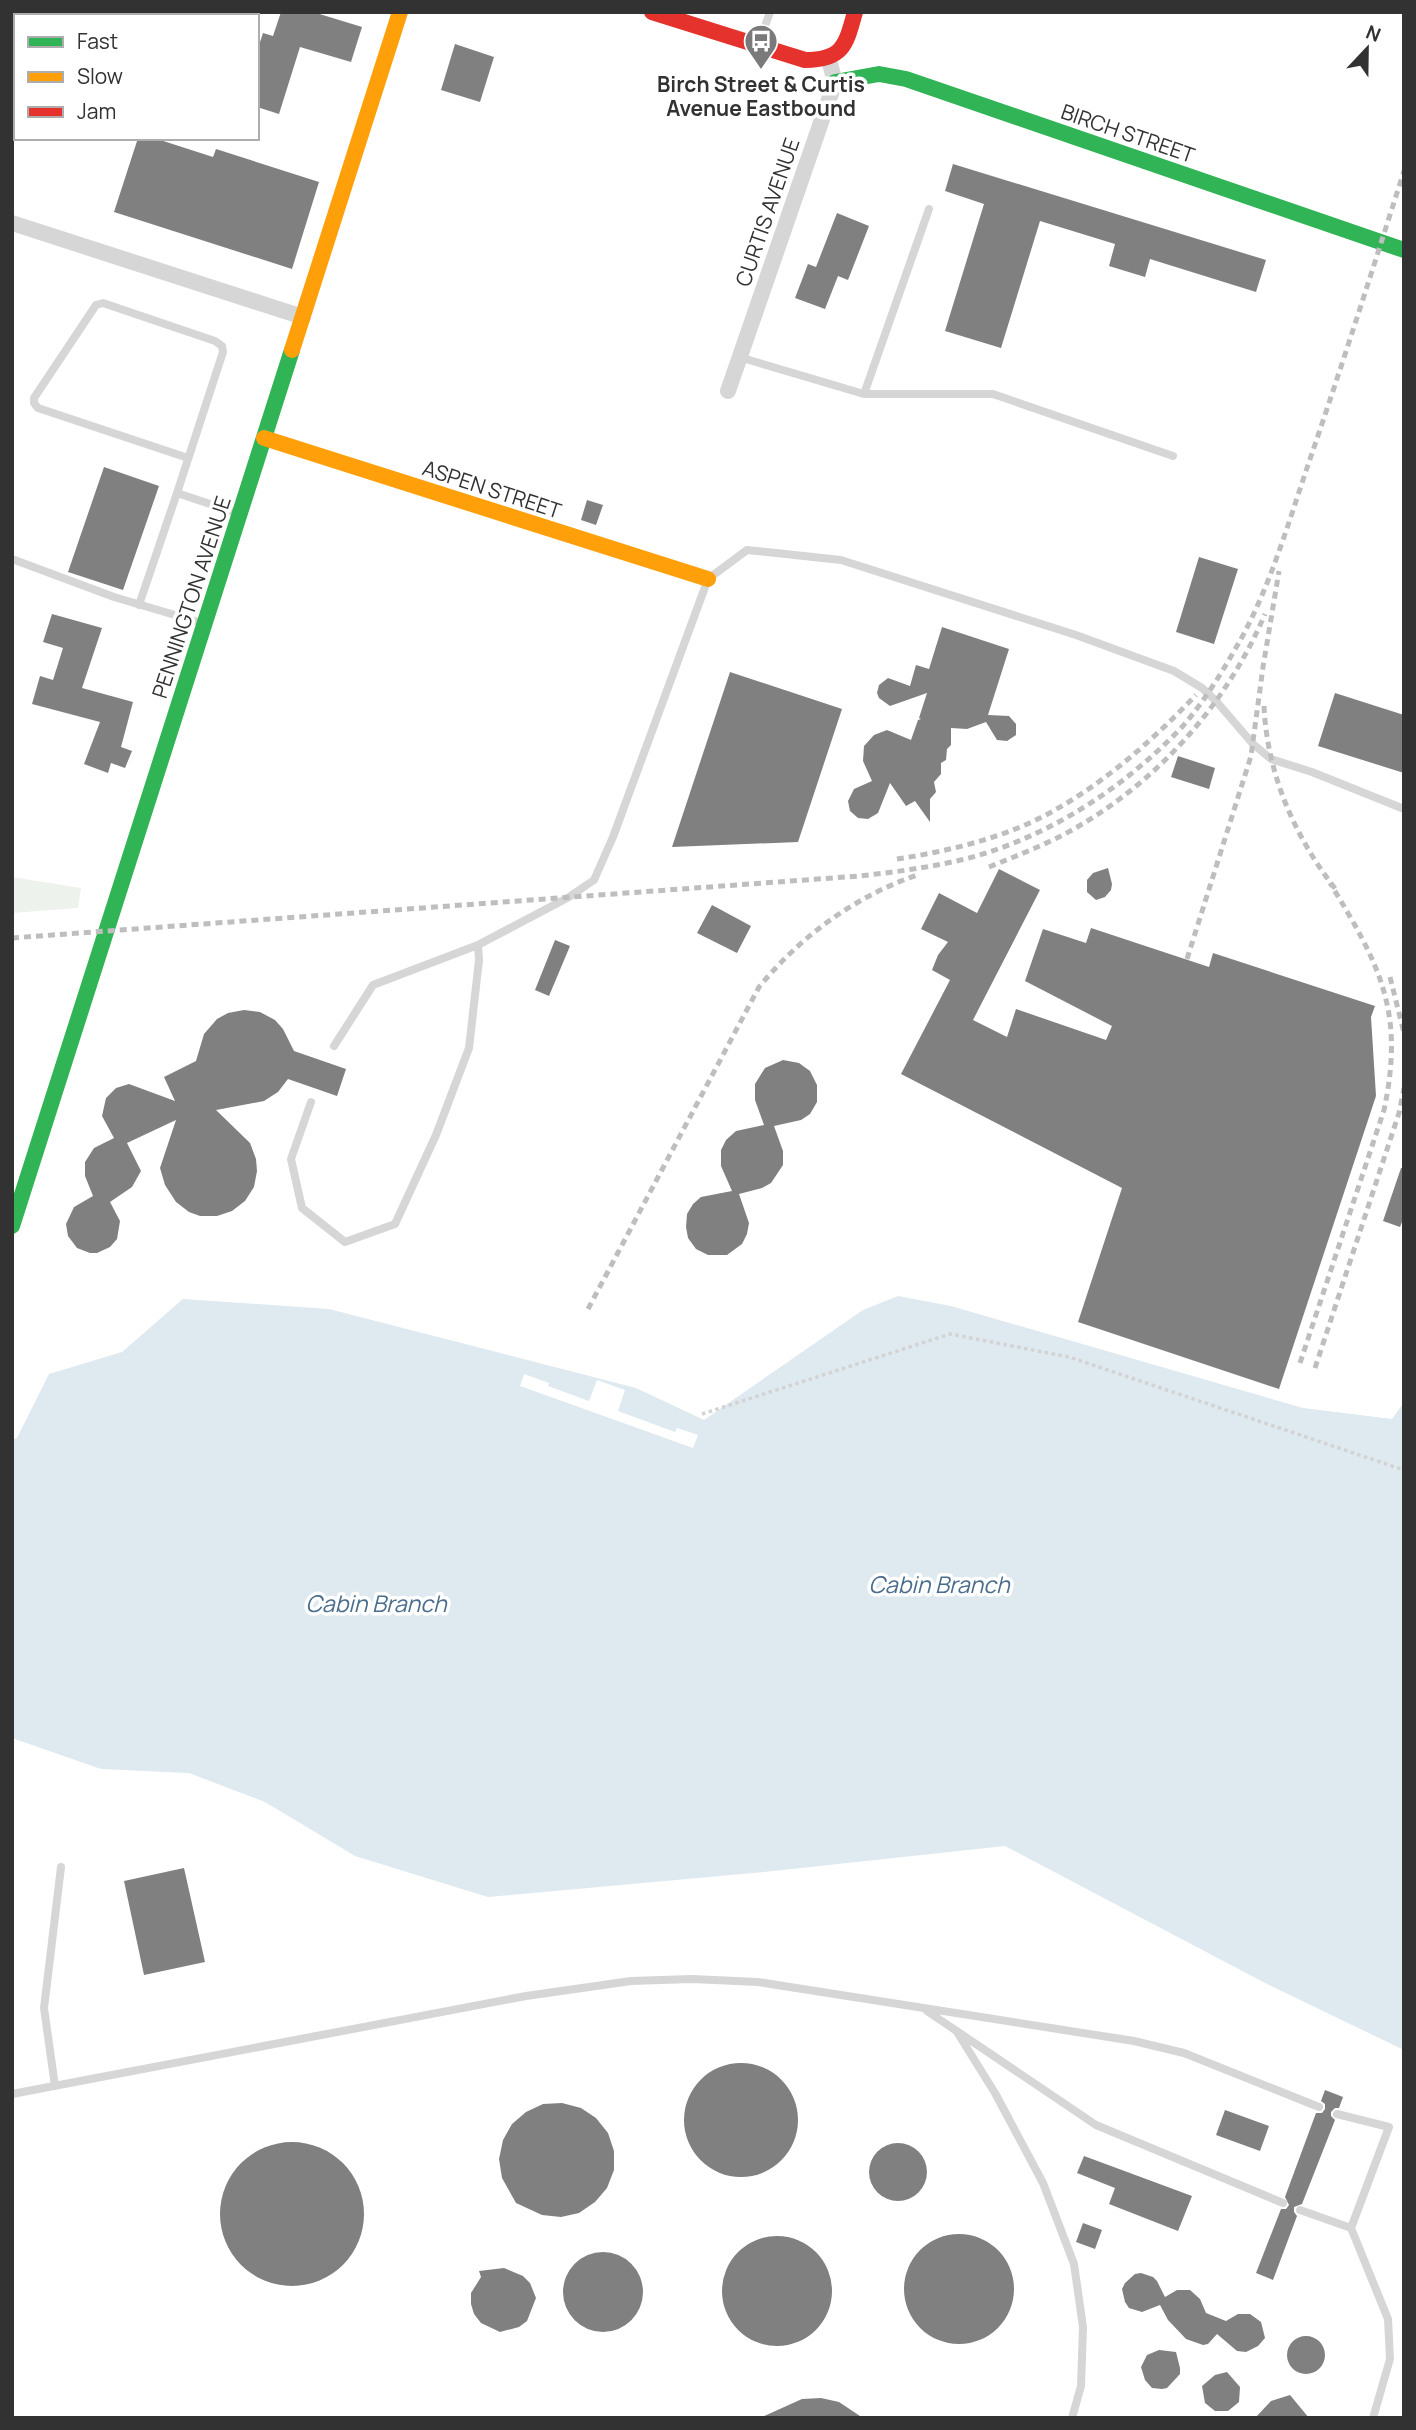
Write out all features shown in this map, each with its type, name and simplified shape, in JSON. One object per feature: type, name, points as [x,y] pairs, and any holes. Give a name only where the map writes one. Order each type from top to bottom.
[{"type":"main road","name":"PENNINGTON AVENUE","points":[[12,1208],[205,624],[400,12]]},
{"type":"main road","points":[[652,12],[805,60],[829,60],[844,47],[855,12]]},
{"type":"main road","name":"BIRCH STREET","points":[[835,82],[879,74],[906,79],[1404,250]]},
{"type":"main road","name":"ASPEN STREET","points":[[264,438],[708,579]]},
{"type":"main road","name":"PENNINGTON AVENUE","points":[[12,1226],[17,1192]]},
{"type":"street","points":[[829,60],[835,82]]},
{"type":"street","name":"CURTIS AVENUE","points":[[728,391],[835,82]]},
{"type":"street","points":[[12,223],[303,317]]},
{"type":"lane","points":[[759,46],[770,12]]},
{"type":"lane","points":[[864,394],[929,209]]},
{"type":"lane","points":[[139,605],[177,493],[223,352],[222,346],[215,341],[103,303],[96,305],[34,398],[34,403],[38,408],[188,458]]},
{"type":"lane","points":[[739,358],[864,394],[993,394],[1173,456]]},
{"type":"lane","points":[[177,493],[240,514]]},
{"type":"lane","points":[[334,1046],[373,985],[478,945],[569,897],[594,880],[618,824],[708,579],[747,550],[841,560],[1076,635],[1174,671],[1202,688],[1253,744],[1271,759],[1312,772],[1404,809]]},
{"type":"lane","points":[[12,559],[139,605],[205,624]]},
{"type":"lane","points":[[311,1101],[291,1159],[302,1208],[345,1242],[395,1224],[436,1135],[470,1048],[479,960],[478,945]]},
{"type":"lane","points":[[55,2086],[44,2008],[61,1867]]},
{"type":"lane","points":[[12,2094],[526,1996],[631,1981],[692,1979],[758,1982],[1134,2041],[1184,2053],[1319,2107]]},
{"type":"lane","points":[[922,2008],[1096,2125],[1283,2203]]},
{"type":"lane","points":[[957,2032],[995,2093],[1043,2183],[1074,2264],[1083,2327],[1081,2386],[1072,2418]]},
{"type":"lane","points":[[1337,2114],[1389,2127],[1351,2228],[1388,2319],[1390,2359],[1373,2418]]},
{"type":"lane","points":[[1300,2210],[1351,2228]]},
{"type":"path","points":[[702,1415],[950,1334],[1069,1357],[1404,1470]]},
{"type":"shaded area","points":[[12,877],[81,888],[78,908],[12,913]]},
{"type":"water","name":"Cabin Branch","points":[[898,1296],[951,1306],[1303,1408],[1392,1419],[1404,1402],[1404,2050],[1265,1983],[1005,1846],[764,1872],[488,1897],[355,1856],[265,1802],[189,1773],[101,1769],[12,1738],[12,1440],[17,1438],[49,1374],[122,1352],[183,1299],[329,1309],[636,1388],[704,1420],[863,1310]]},
{"type":"pier","points":[[524,1374],[589,1401],[597,1380],[625,1390],[618,1411],[675,1432],[677,1428],[698,1435],[693,1448],[520,1386]]},
{"type":"building","points":[[281,12],[313,12],[362,27],[351,62],[300,47],[279,114],[259,108],[259,45],[263,33],[273,36]]},
{"type":"building","points":[[455,44],[494,57],[480,102],[441,90]]},
{"type":"building","points":[[137,140],[160,140],[213,157],[216,149],[319,182],[292,269],[114,212]]},
{"type":"building","points":[[953,164],[1266,260],[1256,292],[1150,259],[1145,277],[1109,266],[1115,244],[1040,221],[1001,348],[945,331],[984,204],[945,191]]},
{"type":"building","points":[[837,213],[869,226],[848,280],[838,276],[825,309],[795,298],[808,264],[816,267]]},
{"type":"building","points":[[104,467],[159,486],[123,590],[68,572]]},
{"type":"building","points":[[587,500],[603,505],[596,525],[581,520]]},
{"type":"building","points":[[1199,557],[1238,569],[1214,644],[1176,632]]},
{"type":"building","points":[[52,614],[102,628],[82,688],[133,702],[121,747],[132,751],[125,768],[111,763],[108,773],[84,764],[100,722],[32,704],[40,676],[53,680],[63,648],[43,642]]},
{"type":"building","points":[[942,627],[1009,649],[988,715],[1009,716],[1016,724],[1016,735],[1007,741],[997,740],[986,722],[967,729],[951,728],[951,745],[947,749],[946,760],[941,763],[941,774],[934,782],[936,792],[930,799],[930,822],[915,801],[906,806],[890,783],[878,813],[868,819],[858,818],[850,811],[848,801],[854,789],[872,781],[863,761],[864,746],[874,735],[887,730],[911,740],[918,720],[921,719],[919,718],[927,693],[890,706],[879,698],[879,685],[888,678],[910,686],[916,665],[929,669]]},
{"type":"building","points":[[730,672],[842,709],[798,842],[672,847]]},
{"type":"building","points":[[1335,693],[1404,715],[1404,773],[1318,746]]},
{"type":"building","points":[[1178,756],[1215,768],[1209,789],[1171,777]]},
{"type":"building","points":[[1108,868],[1111,890],[1105,897],[1096,900],[1087,892],[1087,880],[1093,873]]},
{"type":"building","points":[[999,869],[1040,890],[973,1020],[1007,1037],[1016,1009],[1106,1040],[1112,1026],[1025,981],[1043,929],[1086,943],[1091,928],[1209,967],[1213,953],[1375,1006],[1371,1017],[1376,1096],[1279,1389],[1078,1322],[1122,1188],[901,1074],[950,980],[932,970],[938,955],[948,942],[921,929],[939,893],[977,913]]},
{"type":"building","points":[[712,905],[751,926],[737,953],[697,933]]},
{"type":"building","points":[[555,940],[570,946],[549,996],[535,990]]},
{"type":"building","points":[[244,1010],[260,1012],[275,1020],[283,1029],[294,1051],[346,1069],[337,1096],[288,1079],[278,1092],[264,1101],[216,1110],[250,1143],[257,1171],[254,1187],[245,1201],[232,1211],[217,1216],[200,1216],[189,1212],[176,1202],[165,1185],[160,1168],[176,1120],[127,1143],[141,1171],[132,1187],[110,1202],[120,1221],[117,1239],[110,1247],[97,1253],[77,1248],[68,1236],[66,1224],[74,1207],[93,1196],[85,1176],[85,1162],[94,1148],[114,1138],[102,1116],[106,1098],[116,1088],[129,1084],[175,1101],[164,1077],[196,1061],[204,1034],[217,1019],[228,1013]]},
{"type":"building","points":[[783,1060],[799,1063],[810,1071],[817,1085],[817,1102],[810,1114],[801,1120],[774,1126],[783,1151],[783,1165],[771,1183],[739,1194],[749,1223],[742,1244],[727,1255],[708,1255],[696,1249],[688,1238],[687,1214],[701,1197],[732,1191],[721,1166],[721,1150],[726,1140],[736,1131],[764,1125],[755,1100],[755,1084],[765,1068]]},
{"type":"building","points":[[1401,1168],[1404,1168],[1404,1217],[1400,1227],[1383,1221]]},
{"type":"building","points":[[184,1868],[205,1962],[144,1975],[124,1881]]},
{"type":"building","points":[[741,2063],[763,2068],[781,2080],[793,2098],[798,2120],[793,2142],[781,2160],[763,2172],[741,2177],[719,2172],[701,2160],[689,2142],[684,2120],[689,2098],[701,2080],[719,2068]]},
{"type":"building","points":[[1325,2090],[1343,2097],[1339,2108],[1331,2112],[1335,2120],[1302,2204],[1294,2207],[1297,2216],[1273,2280],[1256,2273],[1281,2209],[1286,2209],[1289,2205],[1285,2197],[1316,2113],[1322,2113],[1325,2109],[1325,2104],[1321,2101]]},
{"type":"building","points":[[562,2103],[581,2108],[596,2118],[608,2133],[614,2151],[614,2170],[607,2188],[595,2202],[579,2213],[561,2217],[542,2215],[516,2203],[502,2178],[499,2159],[503,2140],[512,2124],[526,2112],[543,2104]]},
{"type":"building","points":[[1225,2110],[1269,2126],[1260,2151],[1216,2135]]},
{"type":"building","points":[[292,2142],[319,2148],[343,2163],[358,2187],[364,2214],[358,2241],[343,2265],[319,2280],[292,2286],[265,2280],[241,2265],[226,2241],[220,2214],[226,2187],[241,2163],[265,2148]]},
{"type":"building","points":[[892,2143],[904,2143],[919,2151],[927,2166],[927,2178],[919,2193],[904,2201],[892,2201],[877,2193],[869,2178],[869,2166],[877,2151]]},
{"type":"building","points":[[1084,2156],[1192,2196],[1178,2231],[1109,2204],[1115,2188],[1077,2173]]},
{"type":"building","points":[[1083,2223],[1102,2230],[1095,2249],[1076,2242]]},
{"type":"building","points":[[959,2234],[980,2238],[998,2250],[1010,2268],[1014,2289],[1010,2310],[998,2328],[980,2340],[959,2344],[938,2340],[920,2328],[908,2310],[904,2289],[908,2268],[920,2250],[938,2238]]},
{"type":"building","points":[[777,2236],[798,2241],[816,2252],[827,2270],[832,2291],[827,2312],[816,2330],[798,2341],[777,2346],[756,2341],[738,2330],[727,2312],[722,2291],[727,2270],[738,2252],[756,2241]]},
{"type":"building","points":[[603,2252],[618,2255],[631,2264],[640,2277],[643,2292],[640,2307],[631,2320],[618,2329],[603,2332],[588,2329],[575,2320],[566,2307],[563,2292],[566,2277],[575,2264],[588,2255]]},
{"type":"building","points":[[504,2268],[523,2276],[530,2283],[536,2298],[527,2321],[519,2327],[500,2332],[481,2323],[474,2314],[471,2293],[481,2277],[479,2271]]},
{"type":"building","points":[[1141,2273],[1157,2281],[1165,2297],[1177,2290],[1190,2290],[1200,2299],[1206,2313],[1226,2321],[1238,2314],[1250,2314],[1261,2322],[1265,2338],[1258,2346],[1246,2352],[1237,2351],[1217,2334],[1208,2344],[1203,2345],[1186,2339],[1168,2320],[1160,2305],[1142,2312],[1129,2308],[1122,2289],[1135,2274]]},
{"type":"building","points":[[1306,2336],[1320,2341],[1325,2355],[1320,2369],[1306,2374],[1292,2369],[1287,2355],[1292,2341]]},
{"type":"building","points":[[1159,2350],[1176,2352],[1180,2368],[1180,2374],[1167,2388],[1162,2389],[1152,2388],[1145,2380],[1141,2367],[1147,2355]]},
{"type":"building","points":[[1227,2372],[1240,2387],[1239,2402],[1228,2411],[1215,2411],[1205,2403],[1202,2386],[1215,2375]]},
{"type":"building","points":[[1290,2395],[1309,2418],[1255,2418],[1271,2401]]},
{"type":"building","points":[[821,2398],[839,2402],[863,2418],[760,2418],[802,2399]]},
{"type":"railway","points":[[12,938],[859,876],[969,858],[999,849],[1057,823],[1110,789],[1160,749],[1182,727],[1206,696],[1241,639],[1279,552],[1404,171]]},
{"type":"railway","points":[[1187,959],[1251,756],[1279,571]]},
{"type":"railway","points":[[989,867],[1036,848],[1096,816],[1156,769],[1207,713],[1249,649],[1265,614]]},
{"type":"railway","points":[[897,859],[978,842],[1037,820],[1075,798],[1130,758],[1196,695]]},
{"type":"railway","points":[[1264,706],[1271,756],[1286,804],[1308,849],[1337,891]]},
{"type":"railway","points":[[588,1309],[759,987],[793,951],[830,920],[872,895],[917,875]]},
{"type":"railway","points":[[1300,1363],[1384,1110],[1390,1075],[1391,1045],[1384,990],[1362,939],[1330,883]]},
{"type":"railway","points":[[1390,977],[1404,1033]]},
{"type":"railway","points":[[1315,1368],[1399,1113],[1404,1088]]},
{"type":"traffic: fast","points":[[835,82],[879,74],[906,79],[1404,250]]},
{"type":"traffic: fast","points":[[12,1226],[292,350]]},
{"type":"traffic: slow","points":[[292,350],[400,12]]},
{"type":"traffic: slow","points":[[264,438],[708,579]]},
{"type":"traffic: jam","points":[[652,12],[805,60],[835,54],[845,42],[855,12]]},
{"type":"place","name":"Birch Street & Curtis Avenue Eastbound","points":[[761,71]]}]
